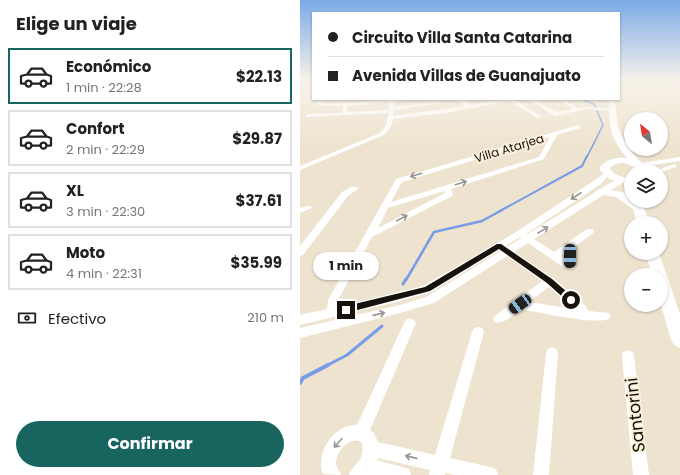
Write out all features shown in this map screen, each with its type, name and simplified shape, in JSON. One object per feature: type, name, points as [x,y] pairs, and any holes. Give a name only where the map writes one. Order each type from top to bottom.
[{"type":"street","points":[[318,102],[320,104],[367,102]]},
{"type":"street","points":[[300,168],[382,134],[387,130],[392,110],[392,102]]},
{"type":"street","points":[[308,116],[392,110],[432,102]]},
{"type":"street","points":[[439,102],[445,111]]},
{"type":"street","points":[[464,102],[469,107]]},
{"type":"street","points":[[390,118],[445,111],[491,102]]},
{"type":"street","points":[[516,102],[539,117]]},
{"type":"street","points":[[535,102],[555,114],[588,108],[613,110]]},
{"type":"street","points":[[565,102],[577,110]]},
{"type":"street","points":[[612,102],[613,124],[620,144],[639,164]]},
{"type":"street","points":[[344,114],[346,104]]},
{"type":"street","points":[[403,108],[411,116]]},
{"type":"street","points":[[555,134],[578,127]]},
{"type":"street","name":"Villa Atarjea","points":[[384,207],[542,158],[555,134]]},
{"type":"street","name":"Villa Atarjea","points":[[332,313],[333,300],[399,181],[555,134]]},
{"type":"street","points":[[616,161],[620,144]]},
{"type":"street","points":[[656,164],[680,159]]},
{"type":"street","points":[[607,173],[605,167],[607,164],[616,161],[629,164]]},
{"type":"street","points":[[668,168],[680,164]]},
{"type":"street","points":[[607,173],[624,180]]},
{"type":"street","points":[[524,236],[598,182],[607,173]]},
{"type":"street","points":[[300,333],[400,309],[430,300],[524,236],[624,180]]},
{"type":"street","points":[[368,236],[449,194],[447,187]]},
{"type":"street","points":[[300,253],[345,194],[354,189]]},
{"type":"street","points":[[601,192],[610,192],[624,196]]},
{"type":"street","points":[[412,199],[425,206]]},
{"type":"street","points":[[554,256],[590,231]]},
{"type":"street","points":[[524,236],[570,267],[571,245]]},
{"type":"street","points":[[503,249],[549,281],[582,309],[584,315]]},
{"type":"street","points":[[300,320],[427,289],[503,249]]},
{"type":"street","points":[[499,319],[549,281]]},
{"type":"street","points":[[668,302],[680,340]]},
{"type":"street","points":[[520,304],[584,315],[605,316]]},
{"type":"street","points":[[361,433],[410,324]]},
{"type":"street","points":[[438,469],[478,332]]},
{"type":"street","points":[[541,475],[552,353]]},
{"type":"street","name":"Santorini","points":[[628,356],[642,475]]},
{"type":"street","points":[[333,475],[328,465],[329,454],[343,437],[352,433],[361,433],[369,438],[372,449],[371,457],[362,470],[403,475]]},
{"type":"street","points":[[372,449],[438,469],[490,475]]},
{"type":"waterway","points":[[589,102],[594,104],[596,107]]},
{"type":"waterway","points":[[587,157],[603,125],[597,111]]},
{"type":"waterway","points":[[500,211],[582,166],[587,156]]},
{"type":"waterway","points":[[406,280],[434,232],[482,221],[502,210]]},
{"type":"waterway","points":[[403,284],[406,279]]},
{"type":"waterway","points":[[326,366],[347,355],[382,326]]},
{"type":"waterway","points":[[300,383],[303,378],[328,365]]},
{"type":"route","points":[[346,310],[427,289],[499,246],[549,281],[571,300]]}]
